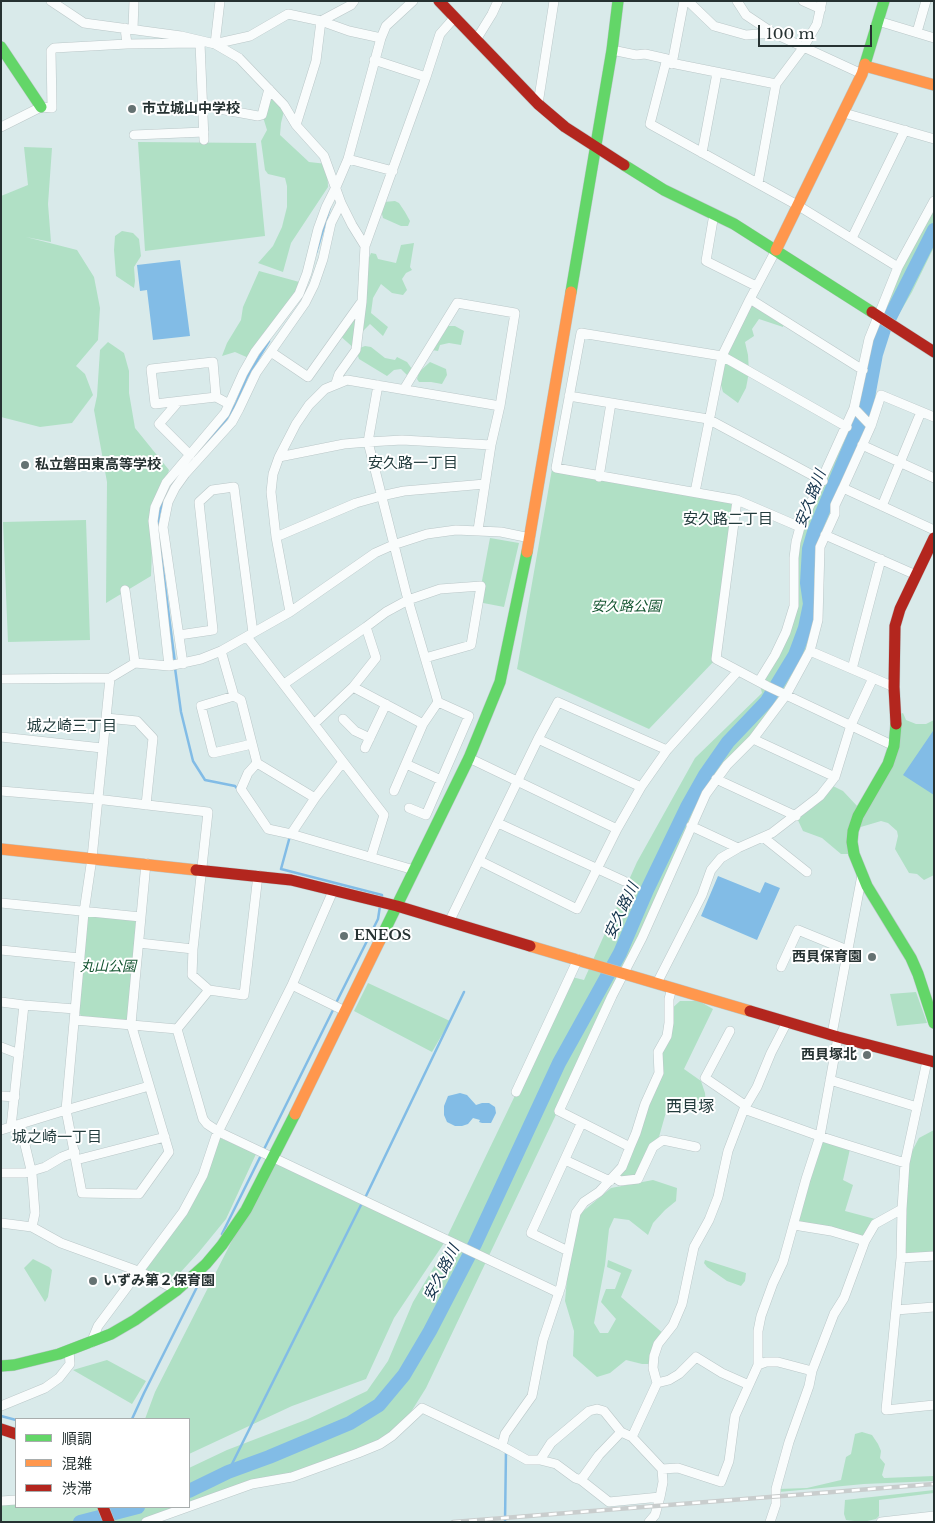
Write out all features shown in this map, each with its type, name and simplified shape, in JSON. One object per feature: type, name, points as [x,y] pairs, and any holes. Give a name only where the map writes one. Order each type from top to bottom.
[{"type":"street","points":[[51,1],[84,23],[181,36],[215,44],[239,58],[284,105],[296,125],[324,156],[341,203],[365,246]]},
{"type":"street","points":[[127,44],[134,1]]},
{"type":"street","points":[[215,44],[220,1]]},
{"type":"street","points":[[321,21],[351,5],[354,1]]},
{"type":"street","points":[[183,664],[163,527],[168,502],[190,455],[225,413],[255,352],[299,294],[307,273],[318,229],[348,159],[381,38],[386,26],[413,1]]},
{"type":"street","points":[[439,1],[538,104],[565,127],[664,190],[734,224],[934,352]]},
{"type":"street","points":[[476,40],[498,1]]},
{"type":"street","points":[[538,104],[554,1]]},
{"type":"street","points":[[1,1366],[14,1365],[69,1350],[111,1334],[135,1320],[177,1290],[206,1264],[222,1246],[246,1210],[274,1158],[470,758],[500,682],[530,538],[612,50],[618,1]]},
{"type":"street","points":[[684,1],[669,63],[650,124],[797,205],[898,267]]},
{"type":"street","points":[[688,1],[714,26],[746,34],[773,33]]},
{"type":"street","points":[[737,1],[746,15],[773,33],[803,48],[863,70],[934,86]]},
{"type":"street","points":[[758,183],[776,84],[803,48],[817,24],[822,5],[803,1]]},
{"type":"street","points":[[695,492],[722,356],[844,113],[863,70],[884,1]]},
{"type":"street","points":[[917,32],[926,1]]},
{"type":"street","points":[[1,127],[41,108],[52,108],[51,51],[54,48],[127,44],[215,44],[250,36],[288,14],[381,38]]},
{"type":"street","points":[[336,383],[356,350],[362,302],[365,246],[440,34],[455,17]]},
{"type":"street","points":[[296,125],[316,61],[321,21]]},
{"type":"street","points":[[878,21],[934,38]]},
{"type":"street","points":[[134,135],[204,136],[200,43]]},
{"type":"street","points":[[1,47],[41,108]]},
{"type":"street","points":[[612,50],[645,54],[667,59],[669,63],[776,84]]},
{"type":"street","points":[[374,60],[426,77]]},
{"type":"street","points":[[702,153],[717,73]]},
{"type":"street","points":[[203,106],[258,116],[262,115],[269,89]]},
{"type":"street","points":[[844,113],[934,139]]},
{"type":"street","points":[[852,238],[905,130]]},
{"type":"street","points":[[348,159],[393,171]]},
{"type":"street","points":[[763,683],[786,632],[794,606],[794,558],[800,527],[856,409],[869,339],[898,267],[934,201]]},
{"type":"street","points":[[169,666],[153,521],[155,507],[166,483],[182,471],[232,422],[256,373],[305,303],[314,285],[331,223],[341,203]]},
{"type":"street","points":[[714,214],[706,261],[756,286]]},
{"type":"street","points":[[750,299],[863,370]]},
{"type":"street","points":[[271,352],[308,377],[362,302]]},
{"type":"street","points":[[404,389],[458,302],[515,313],[478,530]]},
{"type":"street","points":[[280,318],[289,326]]},
{"type":"street","points":[[800,527],[737,500],[556,468],[581,332],[722,356],[846,427]]},
{"type":"street","points":[[216,397],[214,362],[151,369],[155,404],[216,397],[229,404]]},
{"type":"street","points":[[290,612],[276,537],[271,492],[273,474],[279,457],[296,424],[309,405],[325,389],[346,380],[500,406]]},
{"type":"street","points":[[378,385],[368,442],[408,600],[438,702],[468,716],[426,815],[409,808]]},
{"type":"street","points":[[630,1147],[581,1124],[559,1111],[642,938],[706,794],[727,765],[753,739],[786,694],[810,651],[818,620],[820,547],[835,514],[835,505],[862,445],[880,395],[934,418]]},
{"type":"street","points":[[569,396],[708,419],[823,480]]},
{"type":"street","points":[[178,402],[159,424],[190,455]]},
{"type":"street","points":[[599,477],[611,403]]},
{"type":"street","points":[[856,409],[869,425]]},
{"type":"street","points":[[882,506],[921,412]]},
{"type":"street","points":[[279,457],[344,444],[402,440],[491,445]]},
{"type":"street","points":[[862,445],[934,478]]},
{"type":"street","points":[[276,537],[356,503],[381,496],[404,491],[485,484]]},
{"type":"street","points":[[178,635],[214,630],[199,502],[212,490],[234,487],[250,635],[342,763],[384,815],[371,857]]},
{"type":"street","points":[[842,488],[934,530]]},
{"type":"street","points":[[737,500],[716,659],[894,746]]},
{"type":"street","points":[[1,679],[110,678],[135,664],[169,666],[183,664],[221,651],[250,635],[290,612],[375,553],[394,544],[427,534],[456,530],[501,532],[530,538]]},
{"type":"street","points":[[825,535],[916,575]]},
{"type":"street","points":[[934,538],[900,609],[895,626],[894,687],[896,728],[894,746],[888,764],[854,826],[852,842],[854,854],[867,886],[911,958],[934,1023]]},
{"type":"street","points":[[852,669],[881,559]]},
{"type":"street","points":[[284,684],[386,612],[408,600],[440,589],[481,586],[471,645],[425,658]]},
{"type":"street","points":[[125,590],[135,664]]},
{"type":"street","points":[[314,724],[352,687],[376,658],[366,627]]},
{"type":"street","points":[[221,651],[234,696],[241,700],[257,763],[315,798]]},
{"type":"street","points":[[810,651],[894,687]]},
{"type":"street","points":[[480,861],[577,909],[617,829],[641,787],[667,750],[738,671]]},
{"type":"street","points":[[110,678],[96,799],[92,858],[84,912],[66,1110],[82,1193],[139,1194],[170,1152],[131,1024],[146,863]]},
{"type":"street","points":[[657,983],[702,895],[711,870],[721,858],[772,833],[820,796],[835,778],[851,725],[873,678]]},
{"type":"street","points":[[352,687],[424,724]]},
{"type":"street","points":[[234,696],[201,706],[212,753],[252,744]]},
{"type":"street","points":[[394,791],[424,724],[438,702]]},
{"type":"street","points":[[449,922],[558,702],[667,750]]},
{"type":"street","points":[[365,748],[386,704]]},
{"type":"street","points":[[106,718],[137,721],[153,738],[146,805]]},
{"type":"street","points":[[343,720],[355,731],[370,738]]},
{"type":"street","points":[[1,738],[102,748]]},
{"type":"street","points":[[538,739],[641,787]]},
{"type":"street","points":[[753,739],[835,778]]},
{"type":"street","points":[[470,758],[617,829]]},
{"type":"street","points":[[257,763],[248,773],[241,789],[268,829],[414,870]]},
{"type":"street","points":[[291,834],[315,798],[342,763]]},
{"type":"street","points":[[406,764],[441,780]]},
{"type":"street","points":[[716,779],[796,816]]},
{"type":"street","points":[[1,791],[96,799],[208,812],[193,949],[192,975],[208,990],[244,995],[258,875]]},
{"type":"street","points":[[498,823],[624,881]]},
{"type":"street","points":[[691,826],[738,848]]},
{"type":"street","points":[[763,837],[807,872]]},
{"type":"street","points":[[1,849],[291,880],[333,892],[397,906],[835,1036],[931,1061],[917,1107],[905,1163],[901,1258],[886,1410],[934,1405]]},
{"type":"street","points":[[662,1469],[678,1468],[721,1482],[729,1461],[735,1416],[758,1365],[758,1331],[761,1316],[783,1262],[820,1136],[830,1080],[847,950],[862,875]]},
{"type":"street","points":[[90,1342],[98,1326],[183,1212],[203,1175],[219,1132],[292,985],[333,892]]},
{"type":"street","points":[[1,902],[141,917]]},
{"type":"street","points":[[781,967],[798,930],[847,950]]},
{"type":"street","points":[[139,943],[193,949]]},
{"type":"street","points":[[1,950],[80,958]]},
{"type":"street","points":[[516,1092],[578,959]]},
{"type":"street","points":[[292,985],[345,1010]]},
{"type":"street","points":[[502,1446],[505,1434],[532,1396],[543,1340],[559,1293],[576,1213],[584,1202],[599,1192],[622,1167],[659,1073],[658,1052],[667,1036],[669,1023],[668,999],[672,988]]},
{"type":"street","points":[[177,1028],[208,990]]},
{"type":"street","points":[[1,1002],[75,1009]]},
{"type":"street","points":[[24,1004],[15,1097],[16,1125],[31,1171],[35,1213],[32,1227]]},
{"type":"street","points":[[75,1020],[177,1028]]},
{"type":"street","points":[[632,1437],[657,1383],[654,1356],[658,1344],[673,1325],[682,1304],[694,1247],[709,1220],[718,1197],[728,1151],[745,1108],[757,1087],[771,1053],[787,1022]]},
{"type":"street","points":[[177,1028],[207,1124],[219,1132],[559,1293]]},
{"type":"street","points":[[730,1031],[705,1078],[745,1108],[820,1136],[905,1163]]},
{"type":"street","points":[[1,1048],[18,1054]]},
{"type":"street","points":[[830,1080],[917,1107]]},
{"type":"street","points":[[1,1130],[150,1086]]},
{"type":"street","points":[[1,1096],[15,1097]]},
{"type":"street","points":[[568,1251],[531,1233],[581,1124]]},
{"type":"street","points":[[1,1173],[25,1173],[46,1167],[62,1157],[76,1156],[165,1137]]},
{"type":"street","points":[[564,1160],[612,1179],[620,1181],[638,1180],[653,1147],[663,1140],[696,1147]]},
{"type":"street","points":[[770,1522],[776,1504],[776,1489],[789,1442],[809,1386],[812,1371],[834,1314],[844,1298],[865,1241],[875,1224],[902,1209]]},
{"type":"street","points":[[1,1222],[32,1227],[61,1243],[138,1271],[177,1290]]},
{"type":"street","points":[[794,1225],[831,1231],[865,1241]]},
{"type":"street","points":[[901,1258],[934,1256]]},
{"type":"street","points":[[896,1310],[934,1307]]},
{"type":"street","points":[[1,1406],[45,1388],[59,1378],[70,1364],[69,1350]]},
{"type":"street","points":[[657,1383],[669,1380],[679,1374],[696,1357],[722,1373],[749,1385]]},
{"type":"street","points":[[758,1365],[766,1362],[778,1362],[812,1371]]},
{"type":"street","points":[[190,1506],[252,1484],[292,1477],[380,1444],[392,1436],[422,1408],[527,1460],[540,1460],[556,1464],[575,1478],[581,1480],[609,1502],[660,1498]]},
{"type":"street","points":[[540,1460],[551,1443],[589,1411],[597,1409],[604,1411],[620,1432],[632,1437],[662,1469],[663,1482],[660,1498],[655,1515],[648,1522]]},
{"type":"street","points":[[1,1429],[15,1434]]},
{"type":"street","points":[[581,1480],[598,1456],[620,1432]]},
{"type":"street","points":[[1,1501],[15,1500]]},
{"type":"street","points":[[103,1508],[109,1522]]},
{"type":"street","points":[[146,1522],[185,1508]]},
{"type":"street","points":[[881,1522],[934,1516]]},
{"type":"green space","points":[[269,89],[285,107],[280,135],[309,162],[327,164],[328,187],[291,243],[283,272],[258,263],[273,246],[282,227],[287,207],[285,178],[268,174],[265,170],[261,141],[267,130],[263,117]]},
{"type":"green space","points":[[138,142],[256,143],[265,236],[145,251]]},
{"type":"green space","points":[[24,147],[52,148],[48,204],[51,242],[26,237],[77,250],[94,277],[100,308],[98,340],[76,366],[85,374],[93,395],[72,423],[40,427],[1,417],[1,196],[28,185]]},
{"type":"green space","points":[[395,201],[399,203],[410,221],[408,226],[401,226],[383,218],[381,210],[384,202]]},
{"type":"green space","points":[[934,201],[934,247],[912,292],[888,333],[881,353],[877,376],[875,392],[878,403],[820,551],[819,600],[810,651],[780,702],[718,774],[426,1388],[411,1412],[390,1437],[358,1453],[190,1507],[190,1468],[227,1450],[308,1419],[367,1391],[388,1361],[413,1302],[447,1245],[446,1240],[394,1318],[366,1379],[292,1406],[190,1454],[190,1418],[145,1418],[155,1392],[274,1158],[446,1239],[572,977],[584,980],[637,862],[695,758],[762,693],[759,681],[794,606],[797,539],[845,431],[869,339]]},
{"type":"green space","points":[[122,231],[133,233],[139,239],[141,256],[134,267],[134,288],[116,276],[115,236]]},
{"type":"green space","points":[[414,243],[410,267],[412,270],[406,273],[402,279],[407,290],[403,295],[392,293],[381,284],[373,298],[371,313],[388,327],[383,336],[370,324],[360,334],[357,349],[365,346],[371,347],[385,358],[395,360],[397,357],[407,362],[412,369],[407,375],[401,369],[394,370],[387,376],[359,359],[356,350],[338,334],[362,301],[366,265],[371,253],[376,254],[378,259],[396,263],[401,245]]},
{"type":"green space","points":[[259,271],[303,283],[290,305],[259,339],[251,359],[235,352],[222,356],[227,343],[241,320],[243,307]]},
{"type":"green space","points":[[750,299],[785,321],[783,327],[759,319],[752,329],[754,336],[745,342],[749,372],[746,388],[738,403],[723,392],[718,375]]},
{"type":"green space","points":[[448,326],[455,326],[464,331],[461,345],[449,343],[440,345],[438,351],[432,350],[439,341]]},
{"type":"green space","points":[[108,342],[124,353],[129,371],[129,393],[135,428],[169,470],[153,524],[151,576],[106,603],[107,482],[94,410],[97,396],[100,350]]},
{"type":"green space","points":[[430,362],[446,369],[447,375],[442,384],[419,382],[417,379],[419,372]]},
{"type":"green space","name":"安久路公園","points":[[552,469],[737,500],[716,659],[649,729],[517,669]]},
{"type":"green space","points":[[86,520],[90,640],[8,642],[3,522]]},
{"type":"green space","points":[[490,538],[519,543],[504,607],[478,602]]},
{"type":"green space","points":[[903,713],[906,720],[916,724],[926,724],[934,720],[934,875],[924,880],[917,874],[909,873],[895,849],[898,836],[897,831],[888,823],[881,821],[854,829],[854,854],[841,854],[822,838],[803,831],[796,816],[829,784],[843,791],[858,807],[893,766],[899,748],[900,714]]},
{"type":"green space","name":"丸山公園","points":[[90,915],[133,918],[136,921],[128,1018],[126,1020],[81,1016],[79,1012],[87,917]]},
{"type":"green space","points":[[368,983],[450,1021],[432,1052],[354,1011]]},
{"type":"green space","points":[[916,992],[927,1023],[897,1026],[890,994]]},
{"type":"green space","points":[[680,1001],[699,1001],[713,1009],[684,1069],[701,1081],[705,1093],[706,1108],[702,1112],[668,1105],[657,1144],[633,1180],[614,1177],[659,1073],[669,1011]]},
{"type":"green space","points":[[934,1130],[934,1256],[904,1258],[909,1157],[919,1138]]},
{"type":"green space","points":[[216,1136],[256,1154],[226,1219],[168,1286],[141,1273],[193,1194]]},
{"type":"green space","points":[[822,1137],[850,1149],[843,1180],[853,1185],[845,1211],[875,1219],[861,1240],[795,1222]]},
{"type":"green space","points":[[653,1180],[677,1188],[676,1201],[653,1223],[648,1235],[629,1220],[614,1218],[609,1229],[605,1265],[594,1323],[600,1333],[608,1333],[616,1319],[601,1302],[606,1289],[615,1289],[621,1273],[607,1267],[608,1260],[632,1270],[621,1297],[665,1335],[654,1364],[642,1364],[626,1360],[610,1373],[597,1377],[573,1356],[574,1331],[565,1301],[571,1234],[581,1213],[611,1188]]},
{"type":"green space","points":[[33,1259],[52,1270],[48,1297],[45,1302],[24,1268]]},
{"type":"green space","points":[[705,1260],[746,1273],[745,1281],[741,1286],[727,1281],[707,1267],[704,1263]]},
{"type":"green space","points":[[107,1360],[146,1381],[132,1404],[73,1370]]},
{"type":"green space","points":[[862,1432],[872,1435],[878,1444],[881,1451],[880,1458],[885,1464],[882,1475],[884,1478],[934,1476],[934,1481],[864,1484],[779,1492],[778,1489],[807,1488],[841,1480],[846,1457],[851,1454],[855,1434]]},
{"type":"green space","points":[[934,1490],[934,1493],[879,1500],[879,1516],[876,1519],[863,1522],[846,1520],[844,1514],[845,1500]]},
{"type":"green space","points":[[15,1502],[15,1508],[185,1508],[147,1522],[1,1522],[1,1504]]},
{"type":"water","points":[[180,260],[190,336],[153,340],[147,290],[140,291],[137,265]]},
{"type":"water","points":[[934,732],[934,795],[903,775]]},
{"type":"water","points":[[718,876],[760,893],[765,882],[780,888],[757,940],[701,916]]},
{"type":"water","points":[[460,1093],[467,1095],[476,1105],[489,1103],[495,1107],[496,1113],[491,1123],[482,1123],[479,1122],[480,1120],[473,1118],[468,1124],[462,1126],[455,1126],[447,1122],[444,1115],[444,1106],[448,1096]]},
{"type":"waterway","points":[[316,253],[330,207]]},
{"type":"waterway","name":"安久路川","points":[[190,1491],[228,1472],[350,1423],[379,1405],[404,1375],[430,1331],[475,1244],[559,1063],[620,953],[647,890],[687,807],[705,775],[728,742],[767,701],[795,655],[805,628],[810,604],[807,583],[809,549],[814,532],[866,408],[876,354],[884,329],[934,230]]},
{"type":"waterway","points":[[176,478],[225,421],[236,404],[247,377],[269,341]]},
{"type":"waterway","points":[[158,529],[163,500]]},
{"type":"waterway","points":[[159,539],[175,663]]},
{"type":"waterway","points":[[175,668],[181,712],[193,761],[205,780],[235,786],[239,791]]},
{"type":"waterway","points":[[290,836],[281,869],[382,895],[382,898]]},
{"type":"waterway","points":[[336,1003],[378,919],[380,906]]},
{"type":"waterway","points":[[365,1198],[464,992]]},
{"type":"waterway","points":[[222,1234],[334,1008]]},
{"type":"waterway","points":[[228,1472],[362,1203]]},
{"type":"waterway","points":[[132,1418],[204,1273]]},
{"type":"waterway","points":[[1,1416],[15,1420]]},
{"type":"waterway","points":[[505,1522],[506,1450]]},
{"type":"waterway","name":"安久路川","points":[[80,1522],[134,1508]]},
{"type":"railway","points":[[453,1522],[934,1484]]},
{"type":"traffic: fast","points":[[571,292],[612,50],[618,1]]},
{"type":"traffic: fast","points":[[865,64],[884,1]]},
{"type":"traffic: fast","points":[[1,47],[41,107]]},
{"type":"traffic: fast","points":[[624,165],[664,190],[734,224],[872,312]]},
{"type":"traffic: fast","points":[[380,940],[469,758],[500,682],[527,552]]},
{"type":"traffic: fast","points":[[896,724],[894,746],[888,764],[858,816],[852,842],[854,854],[867,886],[911,958],[934,1023]]},
{"type":"traffic: fast","points":[[1,1366],[14,1365],[59,1354],[111,1334],[135,1320],[177,1290],[206,1264],[222,1245],[246,1210],[295,1114]]},
{"type":"traffic: slow","points":[[776,250],[862,74],[865,64]]},
{"type":"traffic: slow","points":[[865,66],[934,85]]},
{"type":"traffic: slow","points":[[527,552],[571,292]]},
{"type":"traffic: slow","points":[[1,849],[196,870]]},
{"type":"traffic: slow","points":[[295,1114],[380,940]]},
{"type":"traffic: slow","points":[[530,946],[750,1011]]},
{"type":"traffic: jam","points":[[439,1],[538,104],[565,127],[624,165]]},
{"type":"traffic: jam","points":[[872,312],[934,352]]},
{"type":"traffic: jam","points":[[896,724],[894,687],[895,626],[900,609],[934,538]]},
{"type":"traffic: jam","points":[[196,870],[291,880],[397,906],[530,946]]},
{"type":"traffic: jam","points":[[750,1011],[838,1037],[934,1062]]},
{"type":"traffic: jam","points":[[1,1429],[15,1434]]},
{"type":"traffic: jam","points":[[103,1508],[109,1522]]},
{"type":"place","name":"市立城山中学校","points":[[132,109]]},
{"type":"place","name":"私立磐田東高等学校","points":[[25,465]]},
{"type":"place","name":"ENEOS","points":[[344,936]]},
{"type":"place","name":"西貝保育園","points":[[872,957]]},
{"type":"place","name":"西貝塚北","points":[[867,1055]]},
{"type":"place","name":"いずみ第２保育園","points":[[93,1281]]},
{"type":"district","name":"安久路一丁目","points":[[413,464]]},
{"type":"district","name":"安久路二丁目","points":[[728,520]]},
{"type":"district","name":"城之崎三丁目","points":[[72,727]]},
{"type":"district","name":"西貝塚","points":[[690,1107]]},
{"type":"district","name":"城之崎一丁目","points":[[57,1138]]}]
